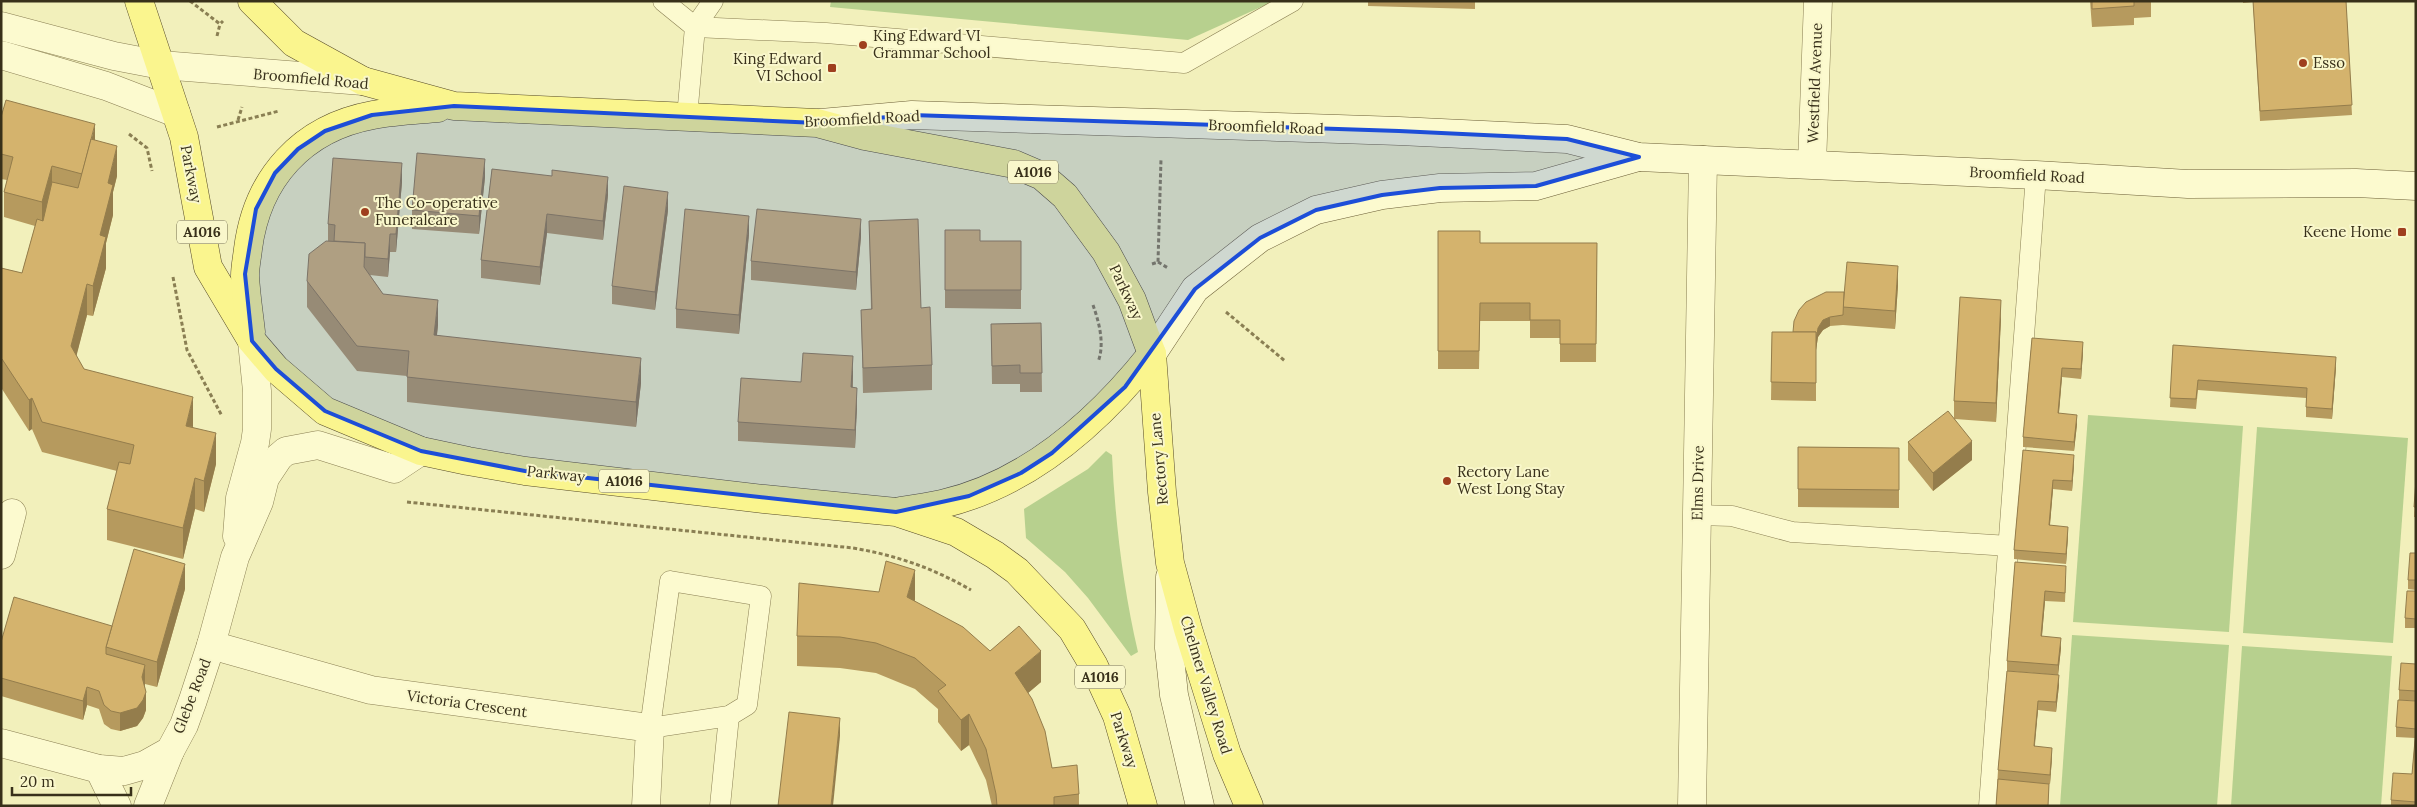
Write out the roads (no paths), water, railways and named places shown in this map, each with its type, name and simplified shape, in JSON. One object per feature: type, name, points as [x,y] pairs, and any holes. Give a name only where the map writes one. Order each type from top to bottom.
[{"type":"main road","name":"Parkway","points":[[139,1],[161,65],[190,162],[208,267],[252,341],[276,369],[325,411],[421,451],[525,471],[764,499],[896,512],[956,532],[995,555],[1042,595],[1072,629],[1094,666],[1118,716],[1144,806]]},
{"type":"main road","name":"A1016","points":[[252,1],[294,43],[363,81]]},
{"type":"main road","name":"Broomfield Road","points":[[363,81],[454,106],[817,124]]},
{"type":"main road","name":"A1016","points":[[252,341],[245,274],[249,237],[256,208],[275,173],[298,149],[325,131],[372,115],[454,106]]},
{"type":"main road","name":"Parkway","points":[[817,124],[864,136],[1014,164],[1042,176],[1065,196],[1106,252],[1132,300],[1152,354],[1125,387],[1082,428],[1052,453],[1021,474],[969,496],[942,504],[896,512]]},
{"type":"main road","name":"Rectory Lane","points":[[1152,354],[1161,483],[1170,563]]},
{"type":"main road","name":"Chelmer Valley Road","points":[[1170,563],[1188,629],[1227,754],[1249,806]]},
{"type":"street","name":"Westfield Avenue","points":[[1812,164],[1818,1]]},
{"type":"street","name":"Broomfield Road","points":[[1,26],[114,56],[161,65],[363,81]]},
{"type":"street","points":[[1,56],[106,86],[176,113]]},
{"type":"street","name":"Broomfield Road","points":[[817,124],[912,115],[1399,131],[1567,139],[1639,157],[2036,175],[2188,184],[2356,183],[2416,186]]},
{"type":"street","name":"Broomfield Road","points":[[1152,354],[1195,290],[1260,238],[1316,210],[1382,195],[1440,188],[1536,186],[1639,157]]},
{"type":"street","name":"Elms Drive","points":[[1692,806],[1703,160]]},
{"type":"street","name":"Glebe Road","points":[[235,557],[240,498],[257,429],[257,391],[252,341]]},
{"type":"street","name":"Glebe Road","points":[[1,743],[99,769],[124,771],[145,765],[170,751],[184,725],[211,645],[235,557],[259,502],[264,478],[279,457],[286,451],[318,445],[394,469],[421,451]]},
{"type":"street","points":[[1,555],[12,513]]},
{"type":"street","points":[[1170,563],[1170,648],[1174,695],[1200,806]]},
{"type":"street","name":"Victoria Crescent","points":[[211,645],[371,690],[650,728]]},
{"type":"street","points":[[646,806],[650,728]]},
{"type":"street","points":[[148,806],[170,751]]},
{"type":"street","points":[[99,769],[117,806]]},
{"type":"lane","points":[[663,1],[695,27],[826,33],[1184,62],[1293,1]]},
{"type":"lane","points":[[687,117],[695,27],[712,1]]},
{"type":"lane","points":[[1989,806],[2036,175]]},
{"type":"lane","points":[[1697,515],[1732,516],[1792,532],[2008,546]]},
{"type":"lane","points":[[670,581],[761,596],[747,705],[729,716],[650,728],[670,581]]},
{"type":"lane","points":[[720,806],[729,716]]},
{"type":"place","name":"King Edward VI Grammar School","points":[[863,45]]},
{"type":"place","name":"Esso","points":[[2303,63]]},
{"type":"place","name":"King Edward VI School","points":[[832,68]]},
{"type":"place","name":"The Co-operative Funeralcare","points":[[365,212]]},
{"type":"place","name":"Keene Home","points":[[2402,232]]},
{"type":"place","name":"Rectory Lane West Long Stay","points":[[1447,481]]}]
